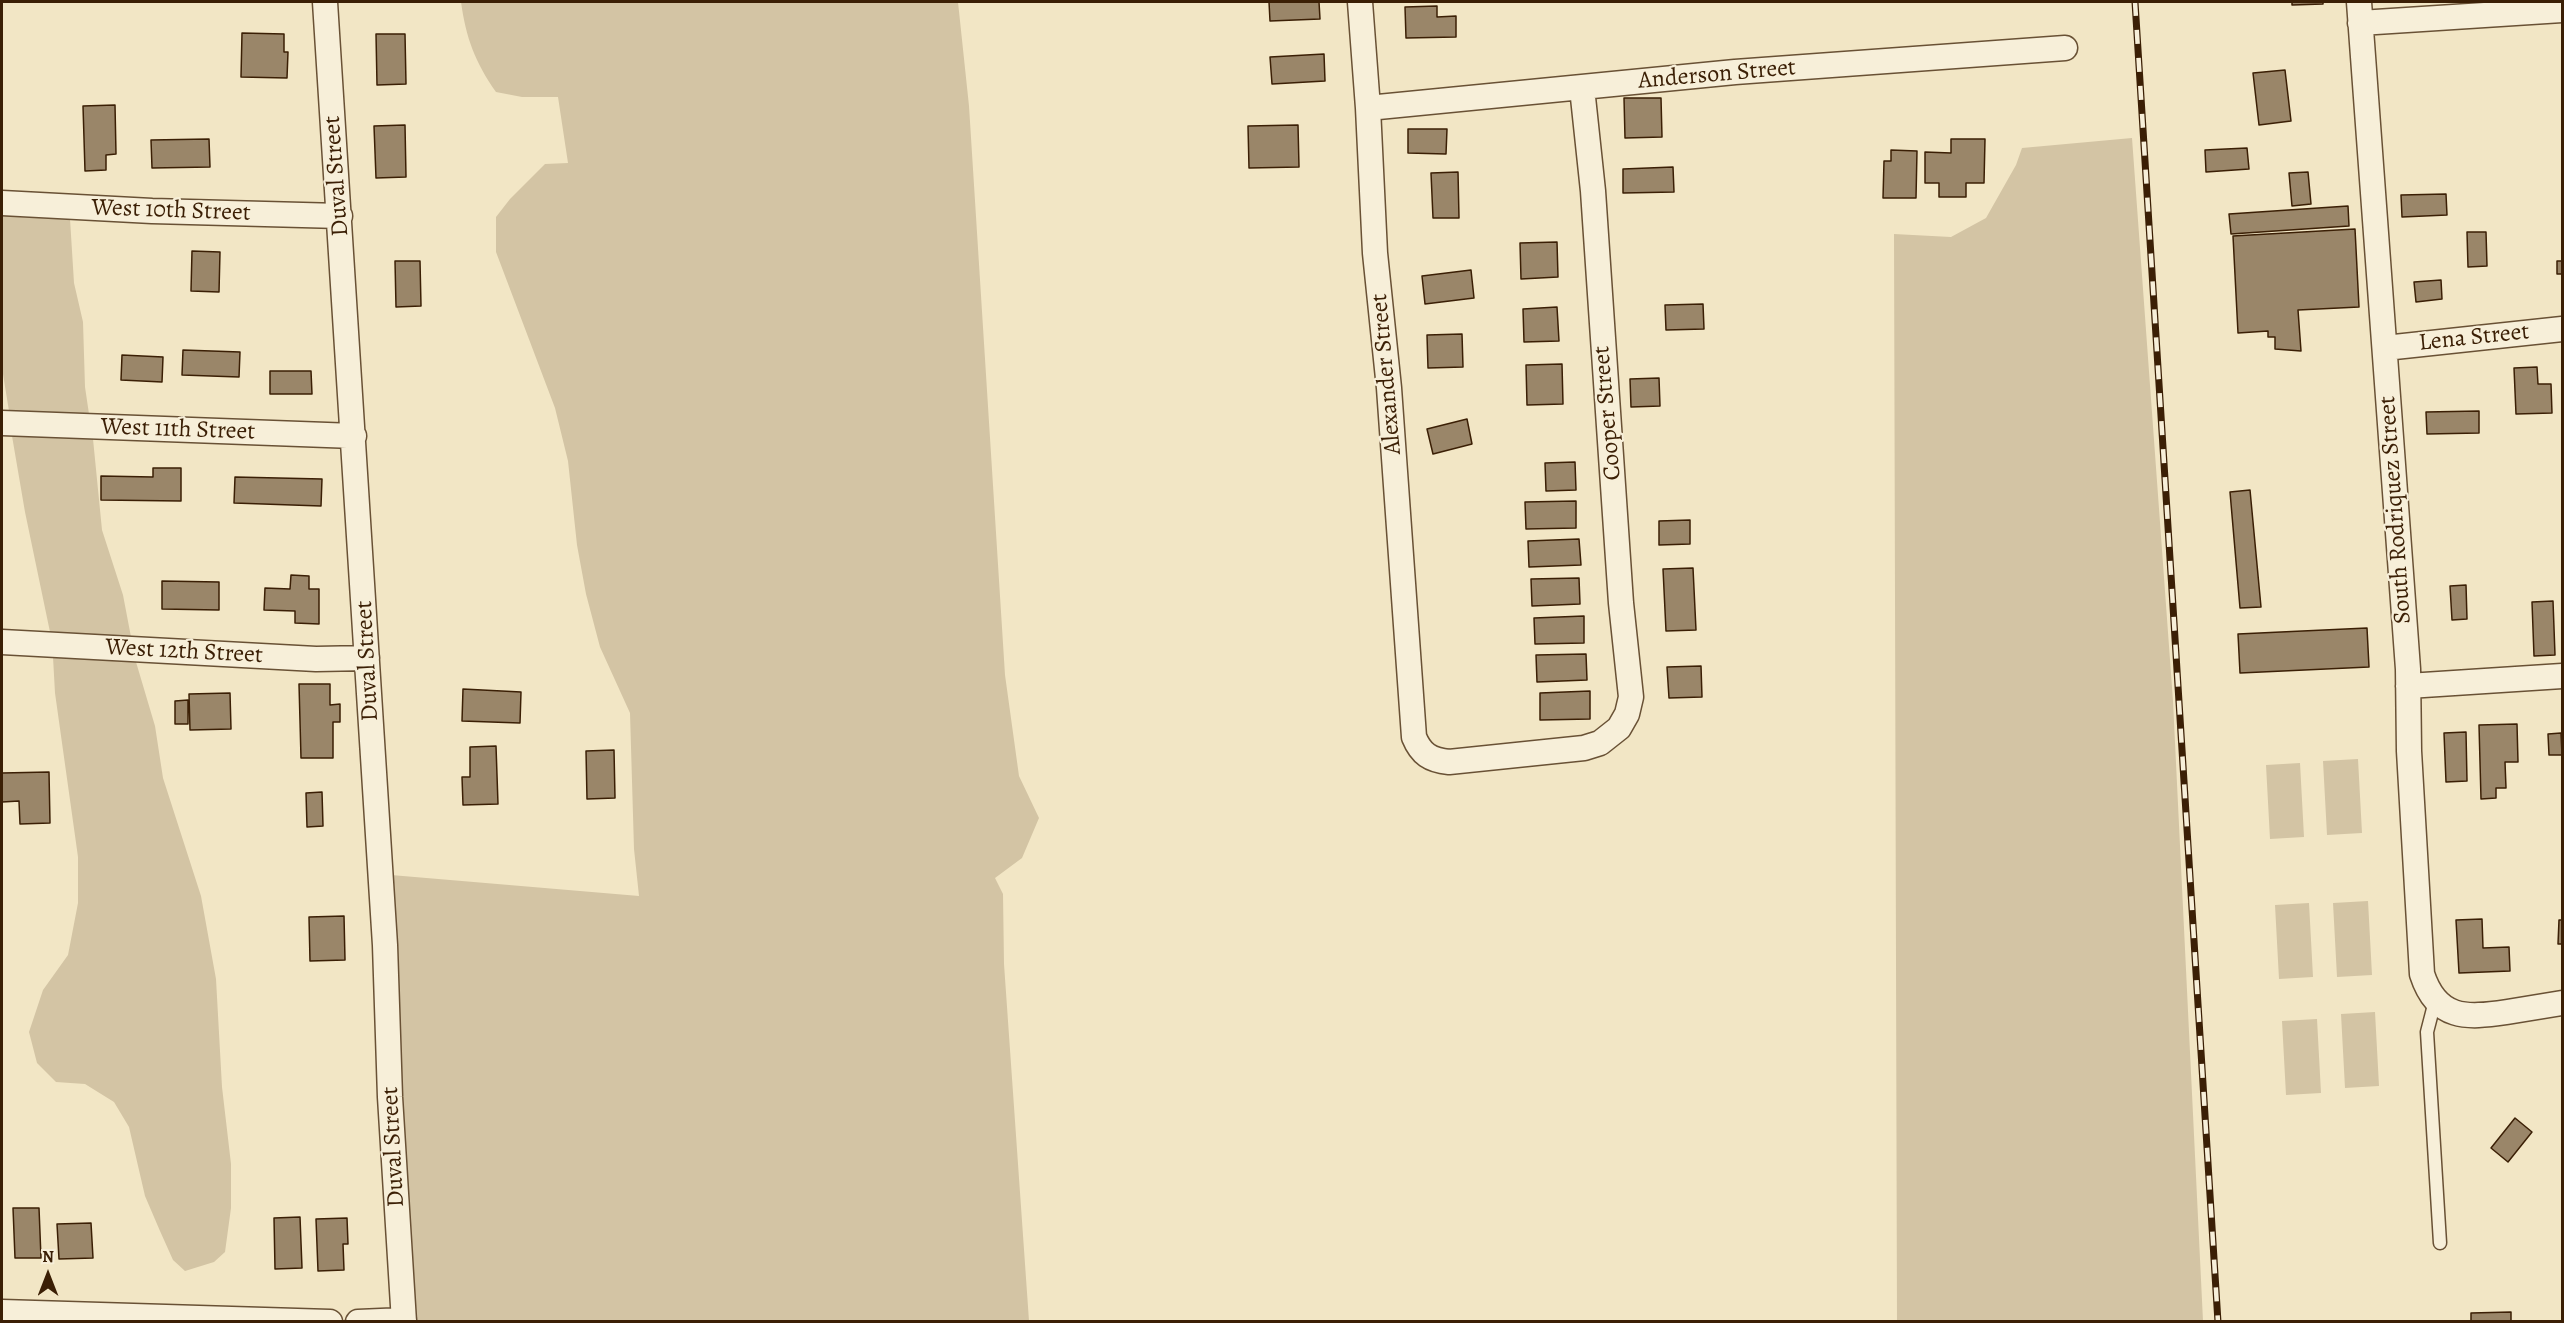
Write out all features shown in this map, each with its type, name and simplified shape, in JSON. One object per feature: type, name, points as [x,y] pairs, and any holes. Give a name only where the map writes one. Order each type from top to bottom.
[{"type":"street","name":"Duval Street","points":[[325,2],[354,436],[404,1321]]},
{"type":"street","name":"Alexander Street","points":[[1360,2],[1375,254],[1389,388],[1414,737],[1418,746]]},
{"type":"street","points":[[2359,12],[2562,10]]},
{"type":"street","name":"South Rodriquez Street","points":[[2359,12],[2408,686],[2409,751],[2422,974],[2427,988],[2441,1005]]},
{"type":"street","name":"Anderson Street","points":[[1368,108],[1735,72],[2065,48]]},
{"type":"street","name":"Cooper Street","points":[[1418,746],[1429,757],[1449,762],[1584,748],[1600,743],[1614,734],[1627,714],[1631,698],[1621,603],[1593,191],[1582,88]]},
{"type":"street","name":"West 10th Street","points":[[2,203],[153,211],[340,216]]},
{"type":"street","name":"Lena Street","points":[[2385,348],[2562,329]]},
{"type":"street","name":"West 11th Street","points":[[2,423],[354,436]]},
{"type":"street","name":"West 12th Street","points":[[2,642],[316,659],[367,658]]},
{"type":"street","points":[[2408,686],[2562,676]]},
{"type":"street","points":[[2441,1005],[2462,1016],[2478,1016],[2562,1003]]},
{"type":"street","points":[[2,1312],[330,1322]]},
{"type":"street","points":[[358,1322],[404,1321]]},
{"type":"lane","points":[[2440,1243],[2427,1032],[2441,1005]]},
{"type":"shaded area","points":[[461,2],[958,2],[969,106],[1005,675],[1019,776],[1039,818],[1022,858],[995,878],[1003,894],[1004,964],[1029,1321],[415,1321],[401,1096],[391,875],[639,896],[634,849],[630,713],[600,647],[586,594],[577,545],[568,461],[555,408],[496,252],[496,217],[510,199],[545,164],[568,163],[558,97],[522,97],[496,92],[482,70],[473,49]]},
{"type":"shaded area","points":[[2132,138],[2173,701],[2203,1321],[1897,1321],[1894,234],[1951,237],[1986,218],[2016,165],[2022,148]]},
{"type":"shaded area","points":[[2,215],[70,219],[74,283],[83,322],[85,387],[89,414],[9,411],[2,368]]},
{"type":"shaded area","points":[[12,436],[93,439],[102,530],[123,595],[131,637],[50,632]]},
{"type":"shaded area","points":[[53,657],[136,662],[155,726],[163,778],[201,896],[216,979],[222,1087],[231,1164],[231,1208],[225,1252],[214,1262],[185,1271],[173,1260],[145,1196],[129,1127],[114,1102],[85,1084],[56,1082],[37,1063],[29,1032],[43,990],[68,955],[78,903],[78,857],[55,693]]},
{"type":"shaded area","points":[[2358,759],[2362,833],[2327,835],[2323,761]]},
{"type":"shaded area","points":[[2300,763],[2304,837],[2270,839],[2266,765]]},
{"type":"shaded area","points":[[2368,901],[2372,975],[2337,977],[2333,903]]},
{"type":"shaded area","points":[[2309,903],[2313,977],[2279,979],[2275,905]]},
{"type":"shaded area","points":[[2375,1012],[2379,1086],[2345,1088],[2341,1014]]},
{"type":"shaded area","points":[[2317,1019],[2321,1093],[2286,1095],[2282,1021]]},
{"type":"building","points":[[1269,2],[1319,2],[1320,19],[1270,21]]},
{"type":"building","points":[[2292,2],[2323,2],[2323,4],[2292,5]]},
{"type":"building","points":[[1437,6],[1437,17],[1456,16],[1456,37],[1406,38],[1405,7]]},
{"type":"building","points":[[242,33],[284,34],[284,52],[288,52],[287,78],[241,77]]},
{"type":"building","points":[[376,34],[405,34],[406,84],[377,85]]},
{"type":"building","points":[[1324,54],[1325,81],[1272,84],[1270,57]]},
{"type":"building","points":[[2285,70],[2291,121],[2259,125],[2253,73]]},
{"type":"building","points":[[1624,98],[1661,98],[1662,137],[1625,138]]},
{"type":"building","points":[[115,105],[116,154],[106,155],[106,170],[85,171],[83,106]]},
{"type":"building","points":[[405,125],[406,177],[376,178],[374,126]]},
{"type":"building","points":[[1298,125],[1299,167],[1249,168],[1248,126]]},
{"type":"building","points":[[1408,129],[1447,129],[1446,154],[1408,153]]},
{"type":"building","points":[[209,139],[210,167],[152,168],[151,140]]},
{"type":"building","points":[[1951,139],[1985,139],[1984,183],[1966,183],[1966,197],[1939,197],[1939,183],[1925,183],[1925,152],[1951,153]]},
{"type":"building","points":[[2247,148],[2249,169],[2206,172],[2205,150]]},
{"type":"building","points":[[1891,150],[1917,151],[1916,198],[1883,198],[1884,161],[1891,161]]},
{"type":"building","points":[[1673,167],[1674,192],[1623,193],[1623,169]]},
{"type":"building","points":[[1458,172],[1459,218],[1433,218],[1431,173]]},
{"type":"building","points":[[2308,172],[2311,204],[2292,206],[2289,173]]},
{"type":"building","points":[[2446,194],[2447,215],[2402,217],[2401,195]]},
{"type":"building","points":[[2348,206],[2349,226],[2231,234],[2229,214]]},
{"type":"building","points":[[2355,229],[2359,307],[2298,310],[2301,351],[2275,349],[2275,337],[2268,337],[2268,331],[2238,333],[2233,236]]},
{"type":"building","points":[[2467,232],[2486,232],[2487,266],[2468,267]]},
{"type":"building","points":[[1557,242],[1558,277],[1521,279],[1520,243]]},
{"type":"building","points":[[192,251],[220,252],[219,292],[191,291]]},
{"type":"building","points":[[395,261],[420,261],[421,306],[396,307]]},
{"type":"building","points":[[2557,261],[2562,261],[2562,274],[2557,274]]},
{"type":"building","points":[[1471,270],[1474,298],[1425,304],[1422,276]]},
{"type":"building","points":[[2441,280],[2442,299],[2416,302],[2414,282]]},
{"type":"building","points":[[1703,304],[1704,329],[1666,330],[1665,305]]},
{"type":"building","points":[[1557,307],[1559,341],[1524,342],[1523,309]]},
{"type":"building","points":[[1462,334],[1463,367],[1428,368],[1427,335]]},
{"type":"building","points":[[183,350],[240,352],[239,377],[182,375]]},
{"type":"building","points":[[122,355],[163,357],[162,382],[121,380]]},
{"type":"building","points":[[1562,364],[1563,404],[1527,405],[1526,365]]},
{"type":"building","points":[[2537,367],[2538,384],[2551,384],[2552,413],[2516,414],[2514,368]]},
{"type":"building","points":[[270,371],[311,371],[312,394],[270,394]]},
{"type":"building","points":[[1659,378],[1660,406],[1631,407],[1630,379]]},
{"type":"building","points":[[2479,411],[2479,433],[2427,434],[2426,412]]},
{"type":"building","points":[[1467,419],[1472,444],[1433,454],[1427,429]]},
{"type":"building","points":[[1575,462],[1576,490],[1546,491],[1545,463]]},
{"type":"building","points":[[153,468],[181,468],[181,501],[101,500],[101,476],[153,477]]},
{"type":"building","points":[[235,477],[322,479],[321,506],[234,503]]},
{"type":"building","points":[[2250,490],[2261,607],[2240,608],[2230,492]]},
{"type":"building","points":[[1576,501],[1576,528],[1526,529],[1525,502]]},
{"type":"building","points":[[1690,520],[1690,544],[1659,545],[1659,521]]},
{"type":"building","points":[[1579,539],[1581,565],[1529,567],[1528,541]]},
{"type":"building","points":[[1693,568],[1696,630],[1666,631],[1663,569]]},
{"type":"building","points":[[291,575],[309,576],[309,589],[319,589],[319,624],[295,623],[295,611],[264,610],[265,588],[290,589]]},
{"type":"building","points":[[1579,578],[1580,604],[1532,606],[1531,579]]},
{"type":"building","points":[[162,581],[219,582],[219,610],[162,609]]},
{"type":"building","points":[[2466,585],[2467,619],[2452,620],[2450,586]]},
{"type":"building","points":[[2553,601],[2555,655],[2534,656],[2532,602]]},
{"type":"building","points":[[1584,616],[1584,643],[1535,644],[1534,618]]},
{"type":"building","points":[[2367,628],[2369,667],[2240,673],[2238,634]]},
{"type":"building","points":[[1586,654],[1587,680],[1537,682],[1536,655]]},
{"type":"building","points":[[1701,666],[1702,697],[1669,698],[1667,667]]},
{"type":"building","points":[[299,684],[330,684],[330,705],[340,704],[340,722],[333,722],[333,758],[301,758]]},
{"type":"building","points":[[463,689],[521,692],[520,723],[462,721]]},
{"type":"building","points":[[1590,691],[1590,719],[1540,720],[1540,693]]},
{"type":"building","points":[[230,693],[231,729],[190,730],[189,694]]},
{"type":"building","points":[[188,700],[188,724],[175,724],[175,701]]},
{"type":"building","points":[[2517,724],[2518,762],[2505,762],[2506,788],[2496,788],[2496,798],[2481,799],[2479,725]]},
{"type":"building","points":[[2466,732],[2467,781],[2446,782],[2444,733]]},
{"type":"building","points":[[2561,733],[2562,755],[2549,755],[2548,734]]},
{"type":"building","points":[[496,746],[498,804],[463,805],[462,777],[470,777],[470,747]]},
{"type":"building","points":[[614,750],[615,798],[587,799],[586,751]]},
{"type":"building","points":[[49,772],[50,823],[20,824],[19,801],[2,802],[2,773]]},
{"type":"building","points":[[322,792],[323,826],[307,827],[306,793]]},
{"type":"building","points":[[344,916],[345,960],[310,961],[309,917]]},
{"type":"building","points":[[2482,919],[2483,948],[2509,947],[2510,971],[2459,973],[2456,920]]},
{"type":"building","points":[[2559,920],[2562,920],[2562,944],[2558,944]]},
{"type":"building","points":[[2515,1118],[2532,1132],[2508,1162],[2491,1148]]},
{"type":"building","points":[[13,1208],[39,1208],[41,1258],[15,1258]]},
{"type":"building","points":[[300,1217],[302,1268],[275,1269],[274,1218]]},
{"type":"building","points":[[347,1218],[348,1244],[343,1244],[344,1270],[318,1271],[316,1219]]},
{"type":"building","points":[[91,1223],[93,1258],[59,1259],[57,1224]]},
{"type":"building","points":[[2511,1312],[2511,1322],[2471,1322],[2471,1313]]},
{"type":"railway","points":[[2135,2],[2218,1322]]}]
